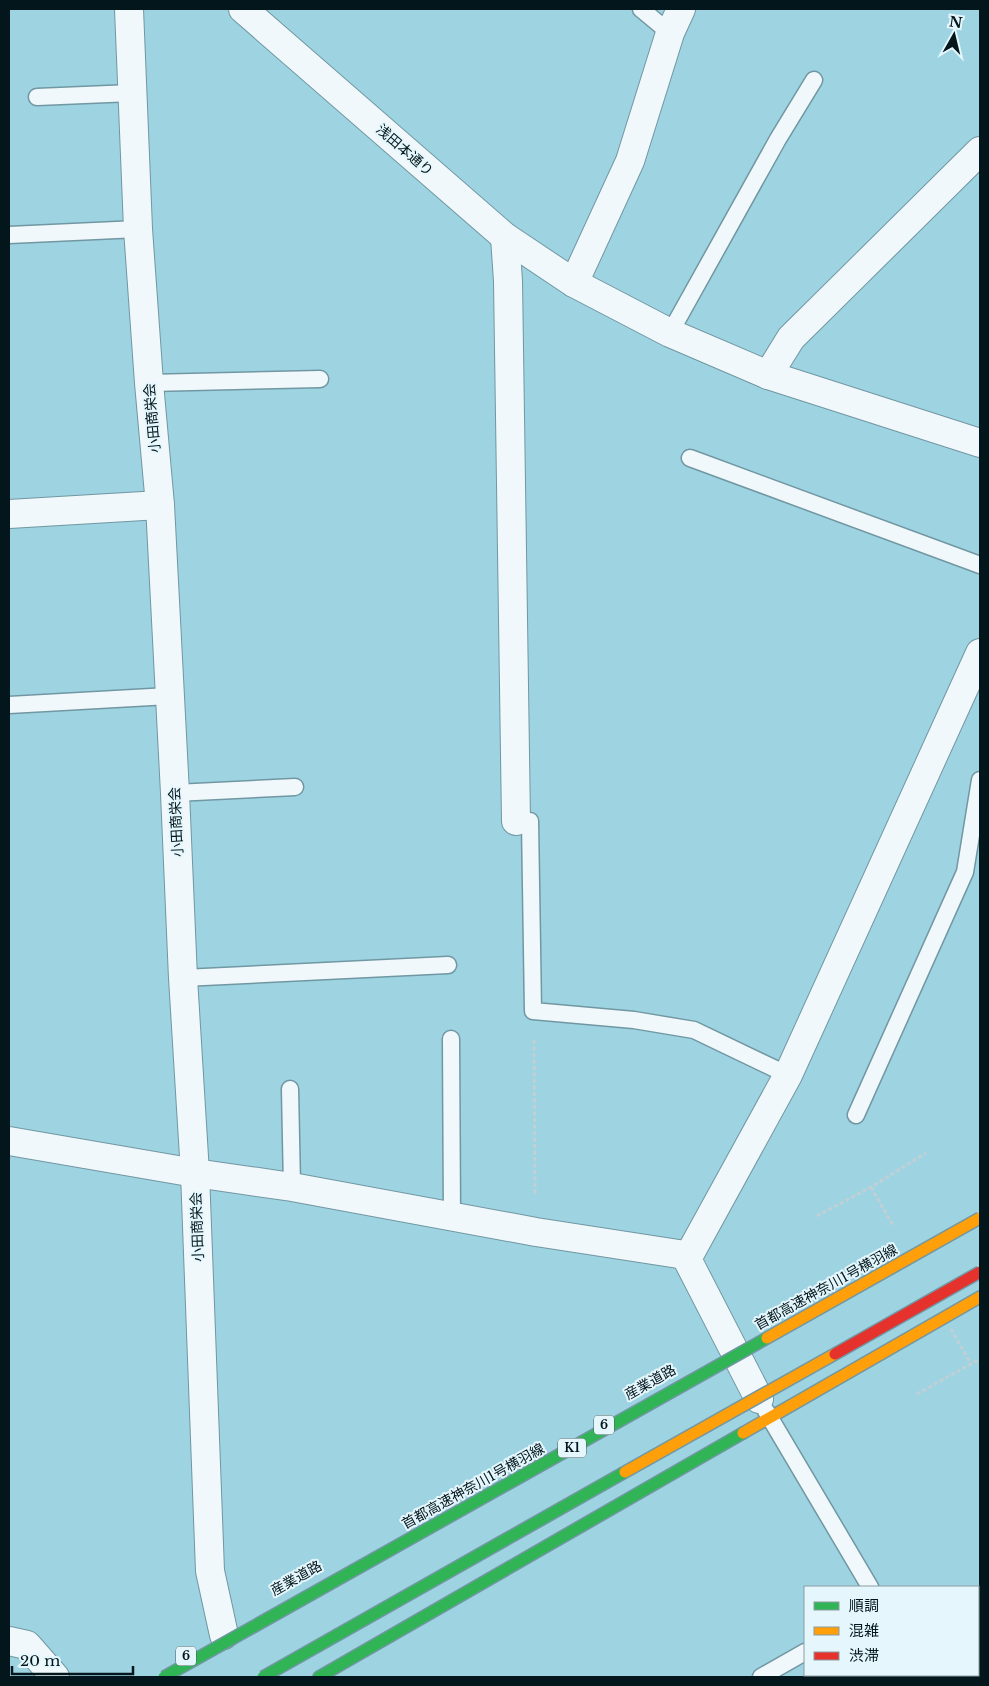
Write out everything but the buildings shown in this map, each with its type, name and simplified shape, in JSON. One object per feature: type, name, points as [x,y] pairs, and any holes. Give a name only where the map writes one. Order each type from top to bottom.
[{"type":"main road","name":"産業道路","points":[[160,1675],[224,1635],[735,1352],[980,1208]]},
{"type":"main road","name":"首都高速神奈川1号横羽線","points":[[160,1675],[980,1218]]},
{"type":"main road","points":[[263,1677],[980,1272]]},
{"type":"main road","points":[[319,1677],[764,1408],[980,1296]]},
{"type":"street","name":"小田商栄会","points":[[129,9],[138,229],[160,505],[183,978],[195,1172],[210,1571],[224,1635]]},
{"type":"street","name":"浅田本通り","points":[[243,9],[505,238],[574,283],[670,334],[768,375],[980,443]]},
{"type":"street","points":[[574,283],[630,161],[670,33],[681,9]]},
{"type":"street","points":[[768,375],[791,338],[980,151]]},
{"type":"street","points":[[505,238],[508,291],[516,822]]},
{"type":"street","points":[[9,514],[160,505]]},
{"type":"street","points":[[686,1257],[788,1075],[980,653]]},
{"type":"street","points":[[9,1141],[292,1187],[536,1232],[686,1257]]},
{"type":"street","points":[[686,1257],[764,1408]]},
{"type":"street","points":[[9,1641],[26,1645],[55,1677]]},
{"type":"lane","points":[[641,9],[670,33]]},
{"type":"lane","points":[[670,334],[778,139],[814,80]]},
{"type":"lane","points":[[37,97],[132,93]]},
{"type":"lane","points":[[9,235],[138,229]]},
{"type":"lane","points":[[149,383],[320,379]]},
{"type":"lane","points":[[690,458],[980,565]]},
{"type":"lane","points":[[9,705],[169,696]]},
{"type":"lane","points":[[856,1115],[965,872],[980,780]]},
{"type":"lane","points":[[175,793],[296,787]]},
{"type":"lane","points":[[516,822],[530,821],[533,1011],[634,1020],[694,1030],[788,1075]]},
{"type":"lane","points":[[183,978],[448,966]]},
{"type":"lane","points":[[451,1039],[452,1217]]},
{"type":"lane","points":[[290,1089],[292,1187]]},
{"type":"lane","points":[[764,1408],[869,1586]]},
{"type":"lane","points":[[761,1677],[804,1653]]},
{"type":"path","points":[[533,1011],[536,1232]]},
{"type":"path","points":[[817,1216],[871,1187],[926,1153]]},
{"type":"path","points":[[917,1394],[980,1359]]},
{"type":"traffic: fast","points":[[164,1677],[767,1338]]},
{"type":"traffic: fast","points":[[319,1677],[743,1433]]},
{"type":"traffic: fast","points":[[263,1677],[625,1472]]},
{"type":"traffic: slow","points":[[767,1338],[980,1218]]},
{"type":"traffic: slow","points":[[743,1433],[980,1297]]},
{"type":"traffic: slow","points":[[625,1472],[835,1354]]},
{"type":"traffic: jam","points":[[835,1354],[980,1272]]}]
